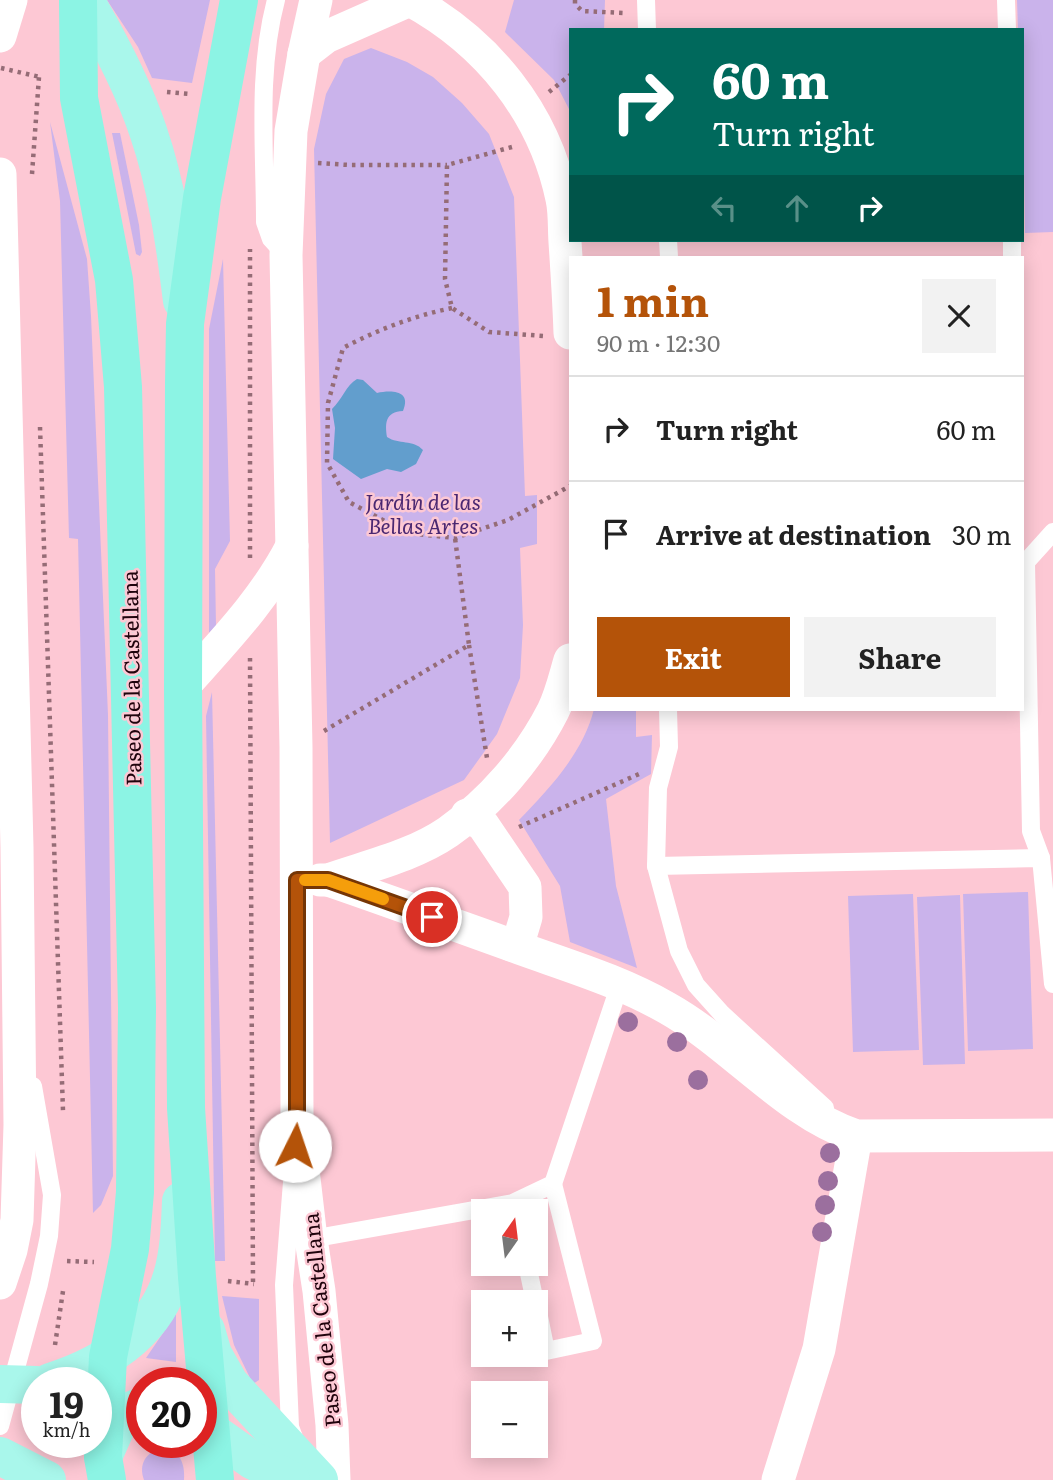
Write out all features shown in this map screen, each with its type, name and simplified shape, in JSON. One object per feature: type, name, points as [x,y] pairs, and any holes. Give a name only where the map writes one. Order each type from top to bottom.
[{"type":"highway","name":"Paseo de la Castellana","points":[[78,0],[79,98],[114,281],[123,387],[137,995],[137,1134],[130,1250],[108,1357],[105,1469]]},
{"type":"highway","points":[[203,1367],[186,1108],[183,687],[185,324],[202,198],[239,0]]},
{"type":"highway","points":[[211,1458],[215,1480]]},
{"type":"main road","points":[[85,0],[137,103],[157,160],[176,244],[185,324]]},
{"type":"main road","points":[[53,1366],[81,1372],[108,1357],[141,1331],[157,1309],[173,1274],[180,1213],[186,1108]]},
{"type":"main road","points":[[201,1310],[214,1354],[230,1384],[320,1480]]},
{"type":"main road","points":[[105,1469],[113,1430],[122,1414],[126,1412]]},
{"type":"main road","points":[[217,1436],[252,1460],[291,1480]]},
{"type":"main road","points":[[0,1456],[47,1480]]},
{"type":"street","points":[[0,36],[11,0]]},
{"type":"street","name":"Paseo de la Castellana","points":[[316,0],[291,131],[286,255],[296,747],[312,880],[297,1118],[318,1280],[332,1425],[334,1480]]},
{"type":"street","points":[[304,54],[326,37],[410,0],[447,23],[490,60],[529,109],[543,139],[562,200],[557,335]]},
{"type":"street","points":[[0,174],[8,844],[18,993],[18,1202],[11,1250],[0,1283]]},
{"type":"street","points":[[183,687],[250,610],[282,566],[292,546]]},
{"type":"street","points":[[312,880],[406,853],[447,832],[493,794],[524,756],[553,710],[569,663]]},
{"type":"street","points":[[467,815],[483,825],[525,887],[527,917],[520,937],[511,945]]},
{"type":"street","points":[[312,880],[620,984],[668,1008],[710,1035],[815,1119],[856,1136],[1053,1135]]},
{"type":"street","points":[[778,1480],[819,1349],[856,1136]]},
{"type":"lane","points":[[276,0],[265,60],[265,222],[271,239],[286,255]]},
{"type":"lane","points":[[1006,0],[1007,28]]},
{"type":"lane","points":[[1053,531],[1026,562],[1031,831],[1041,858],[1053,984]]},
{"type":"lane","points":[[668,711],[669,747],[658,788],[656,866],[679,951],[696,985],[722,1014],[856,1136]]},
{"type":"lane","points":[[656,866],[1041,858]]},
{"type":"lane","points":[[548,1351],[593,1341],[553,1184],[620,984]]},
{"type":"lane","points":[[0,1426],[16,1385],[39,1284],[49,1236],[52,1195],[18,993]]},
{"type":"lane","name":"Paseo de la Castellana","points":[[297,1118],[284,1285],[290,1427],[296,1444],[320,1480]]},
{"type":"lane","points":[[528,1199],[553,1184]]},
{"type":"lane","points":[[311,1239],[471,1214]]},
{"type":"path","points":[[575,0],[575,4],[582,11],[646,14]]},
{"type":"path","points":[[32,185],[39,77]]},
{"type":"path","points":[[307,162],[447,165],[543,139]]},
{"type":"path","points":[[447,165],[445,279],[452,308],[489,332],[557,335]]},
{"type":"path","points":[[250,238],[253,1284]]},
{"type":"path","points":[[452,308],[424,314],[343,348],[328,403],[327,463],[349,502],[407,533],[455,538],[508,520],[569,487]]},
{"type":"path","points":[[39,421],[63,1114]]},
{"type":"path","points":[[455,538],[493,794]]},
{"type":"path","points":[[296,747],[469,645]]},
{"type":"path","points":[[492,839],[665,762]]},
{"type":"path","points":[[65,1273],[67,1248]]},
{"type":"path","points":[[67,1261],[106,1263]]},
{"type":"path","points":[[53,1366],[64,1286]]},
{"type":"green space","points":[[107,0],[210,0],[192,83],[152,78],[138,47]]},
{"type":"green space","points":[[514,0],[605,0],[604,28],[569,28],[569,109],[554,80],[505,32]]},
{"type":"green space","points":[[1017,0],[1053,0],[1053,232],[1025,233],[1024,28],[1018,28]]},
{"type":"green space","name":"Jardín de las Bellas Artes","points":[[371,48],[407,62],[433,77],[462,103],[489,134],[514,197],[525,496],[537,495],[537,544],[520,548],[523,625],[520,678],[497,734],[464,780],[330,843],[314,149],[326,94],[344,59]]},
{"type":"green space","points":[[50,122],[87,259],[108,715],[113,1176],[101,1205],[93,1213],[78,539],[69,538],[60,201]]},
{"type":"green space","points":[[112,133],[120,133],[139,225],[142,252],[140,256],[136,254]]},
{"type":"green space","points":[[223,259],[230,541],[215,569],[216,626],[209,633],[209,329]]},
{"type":"green space","points":[[212,692],[225,1261],[215,1261],[206,716]]},
{"type":"green space","points":[[593,711],[636,711],[636,737],[652,735],[651,774],[606,799],[616,886],[637,968],[570,942],[560,886],[519,820],[564,769],[589,725]]},
{"type":"green space","points":[[1028,892],[1033,1049],[968,1051],[963,894]]},
{"type":"green space","points":[[913,894],[919,1050],[853,1052],[848,896]]},
{"type":"green space","points":[[960,895],[965,1064],[923,1065],[917,897]]},
{"type":"green space","points":[[222,1296],[259,1299],[259,1380],[253,1384],[234,1345]]},
{"type":"green space","points":[[176,1314],[176,1362],[146,1358]]},
{"type":"green space","points":[[180,1458],[184,1468],[184,1480],[144,1480],[142,1469],[145,1460]]},
{"type":"water","points":[[357,379],[363,380],[377,393],[399,393],[405,399],[403,411],[388,419],[387,437],[415,444],[423,450],[416,464],[401,472],[387,469],[361,479],[333,459],[335,428],[332,409]]},
{"type":"slow traffic","points":[[305,880],[328,880],[383,899]]},
{"type":"route","points":[[295,1146],[297,880],[328,880],[432,917]]}]
